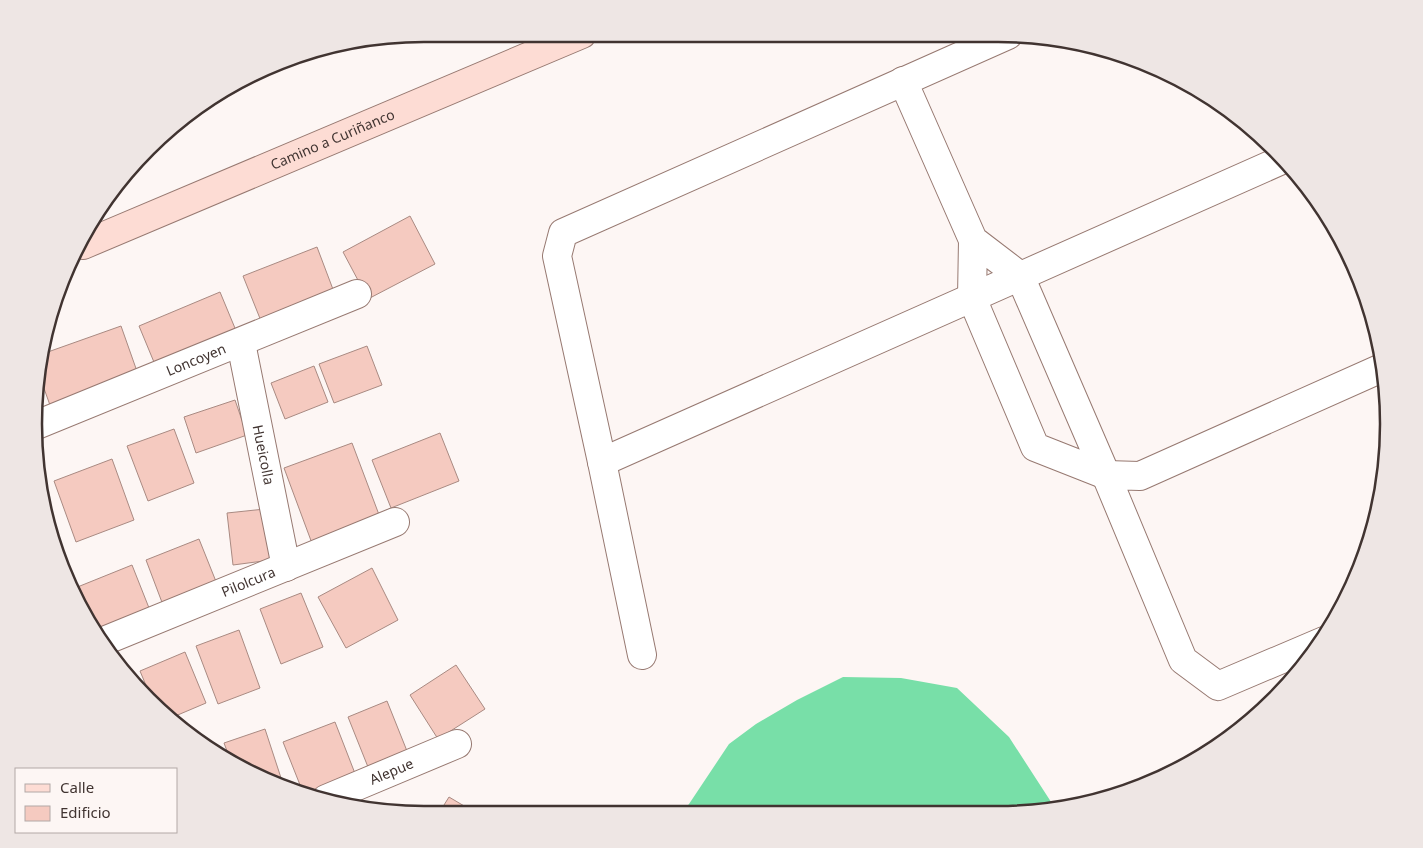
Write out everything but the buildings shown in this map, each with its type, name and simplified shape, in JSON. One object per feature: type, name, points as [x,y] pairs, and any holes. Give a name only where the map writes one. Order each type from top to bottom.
[{"type":"street","name":"Camino a Curiñanco","points":[[89,243],[563,42]]},
{"type":"street","points":[[642,655],[557,256],[563,233],[992,42]]},
{"type":"street","points":[[904,81],[973,240],[972,298],[1035,447],[1106,475],[1140,476],[1376,370]]},
{"type":"street","points":[[602,462],[1277,162]]},
{"type":"street","points":[[973,240],[1020,276],[1184,660],[1218,686],[1308,647]]},
{"type":"street","name":"Loncoyen","points":[[42,423],[357,294]]},
{"type":"street","name":"Hueicolla","points":[[241,343],[286,567]]},
{"type":"street","name":"Pilolcura","points":[[110,640],[395,522]]},
{"type":"street","name":"Alepue","points":[[335,795],[457,744]]},
{"type":"green space","points":[[843,677],[901,678],[957,688],[1009,737],[1051,802],[999,806],[687,806],[729,744],[756,724],[797,700]]}]
